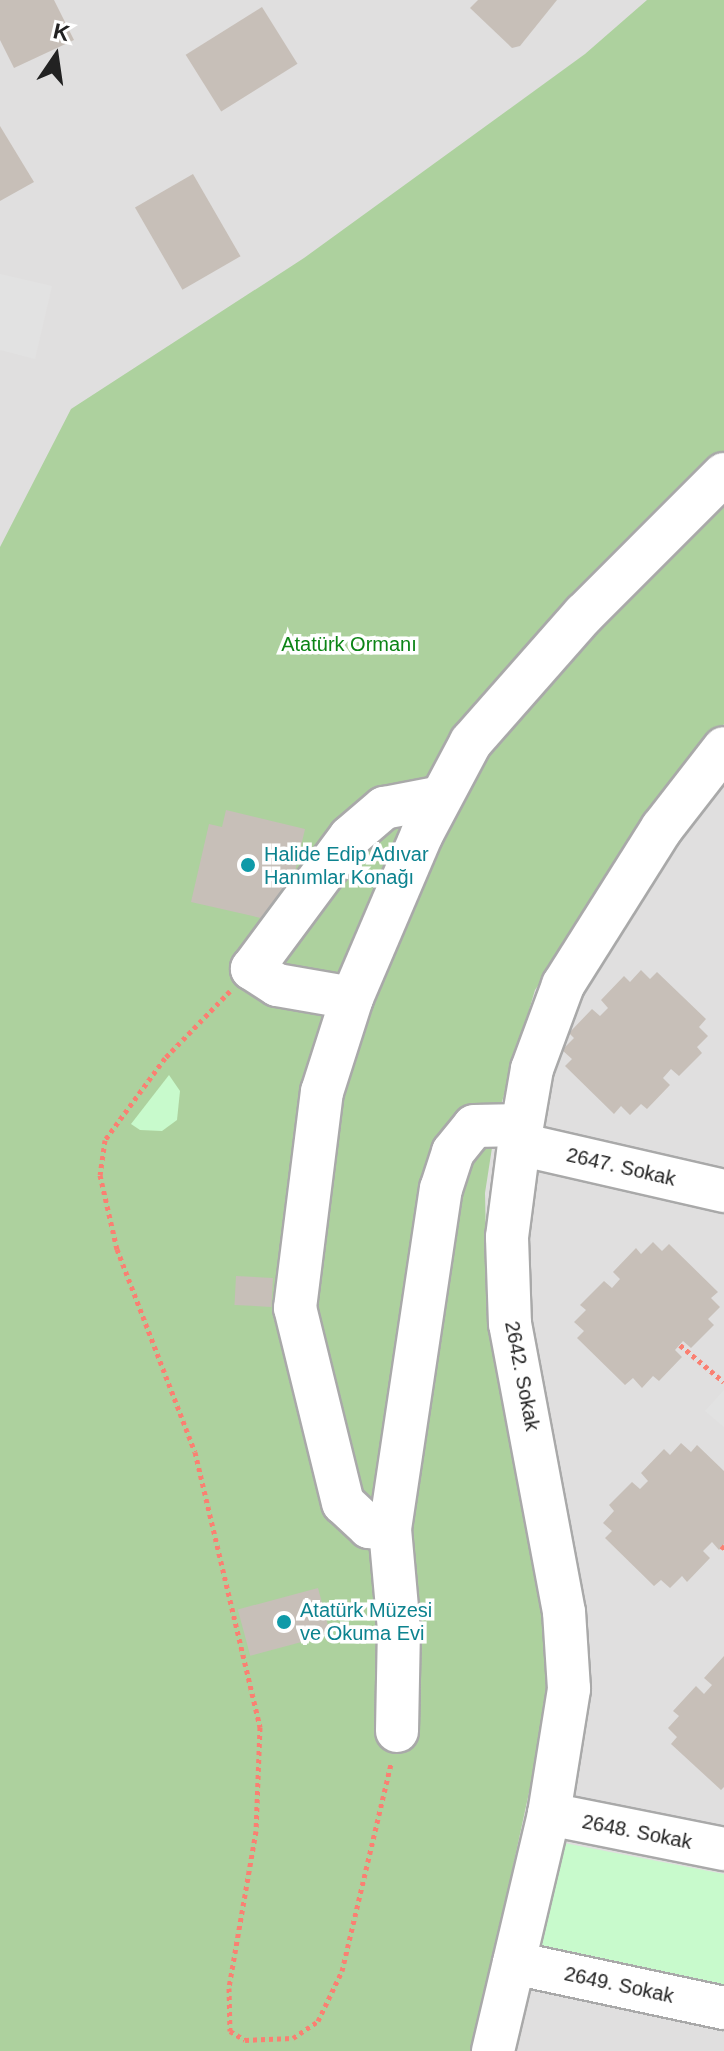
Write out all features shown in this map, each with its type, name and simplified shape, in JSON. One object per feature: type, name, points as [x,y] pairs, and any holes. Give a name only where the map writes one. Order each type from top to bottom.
[{"type":"street","points":[[390,1529],[369,1527],[343,1503],[295,1308],[322,1092],[352,998],[441,797],[471,742],[584,614],[724,474]]},
{"type":"street","name":"2642. Sokak","points":[[493,2051],[549,1814],[569,1706],[569,1654],[544,1491],[510,1324],[507,1237],[520,1134],[536,1056],[563,985],[662,828],[724,748]]},
{"type":"street","points":[[352,998],[277,985],[252,969],[350,837],[384,808],[441,797]]},
{"type":"street","name":"2647. Sokak","points":[[397,1731],[399,1630],[390,1529],[441,1189],[453,1152],[474,1126],[520,1134],[724,1191]]},
{"type":"street","name":"2648. Sokak","points":[[549,1814],[724,1849]]},
{"type":"street","name":"2649. Sokak","points":[[514,1963],[724,2008]]},
{"type":"path","points":[[252,969],[148,1081],[105,1140],[100,1175],[117,1249],[195,1452],[260,1727],[256,1831],[229,1988],[230,2031],[245,2040],[293,2038],[318,2021],[342,1971],[358,1915],[397,1731]]},
{"type":"path","points":[[680,1345],[724,1382]]},
{"type":"shaded area","name":"Atatürk Ormanı","points":[[0,0],[724,0],[724,2051],[0,2051]]},
{"type":"shaded area","points":[[0,274],[52,286],[35,359],[0,350]]},
{"type":"shaded area","points":[[724,1390],[724,1427],[705,1411]]},
{"type":"green space","name":"Atatürk Ormanı","points":[[647,0],[724,0],[724,724],[535,990],[496,1122],[485,1193],[487,1289],[552,1639],[546,1714],[473,2051],[0,2051],[0,547],[71,409],[304,258],[585,54]]},
{"type":"green space","points":[[169,1075],[180,1091],[177,1120],[162,1131],[140,1130],[131,1124]]},
{"type":"green space","points":[[559,1842],[724,1874],[724,1997],[531,1956]]},
{"type":"building","points":[[0,0],[54,0],[74,40],[14,68],[0,40]]},
{"type":"building","points":[[478,0],[557,0],[520,46],[512,48],[470,8]]},
{"type":"building","points":[[262,7],[298,64],[221,112],[186,55]]},
{"type":"building","points":[[0,126],[34,182],[0,201]]},
{"type":"building","points":[[193,174],[240,256],[182,290],[135,208]]},
{"type":"building","name":"Halide Edip Adıvar Hanımlar Konağı","points":[[226,810],[305,829],[283,923],[191,902],[209,824],[222,827]]},
{"type":"building","points":[[641,970],[650,979],[657,972],[706,1019],[699,1027],[708,1036],[697,1047],[702,1053],[679,1076],[671,1069],[663,1078],[670,1085],[647,1109],[641,1104],[630,1115],[621,1106],[614,1114],[565,1066],[572,1059],[562,1050],[574,1038],[569,1033],[592,1009],[600,1016],[608,1008],[601,1000],[624,976],[630,982]]},
{"type":"building","points":[[653,1242],[662,1251],[669,1244],[718,1292],[711,1298],[720,1307],[708,1319],[714,1325],[691,1348],[683,1341],[675,1350],[682,1357],[659,1381],[653,1376],[642,1388],[633,1378],[625,1385],[577,1338],[584,1331],[574,1322],[586,1310],[580,1305],[604,1281],[612,1288],[620,1279],[613,1272],[636,1248],[641,1254]]},
{"type":"building","points":[[236,1276],[273,1278],[271,1307],[234,1305]]},
{"type":"building","points":[[681,1443],[691,1452],[697,1445],[724,1471],[724,1544],[719,1550],[712,1542],[703,1551],[710,1558],[687,1582],[682,1576],[670,1588],[661,1580],[654,1586],[605,1538],[612,1531],[603,1523],[614,1511],[609,1505],[632,1482],[640,1489],[648,1481],[641,1473],[664,1449],[670,1455]]},
{"type":"building","name":"Atatürk Müzesi ve Okuma Evi","points":[[318,1588],[330,1634],[250,1656],[238,1609]]},
{"type":"building","points":[[724,1656],[724,1787],[721,1790],[671,1744],[677,1737],[668,1728],[679,1716],[673,1711],[696,1686],[704,1694],[712,1685],[704,1678]]},
{"type":"place","name":"Halide Edip Adıvar Hanımlar Konağı","points":[[248,865]]},
{"type":"place","name":"Atatürk Müzesi ve Okuma Evi","points":[[284,1622]]}]
